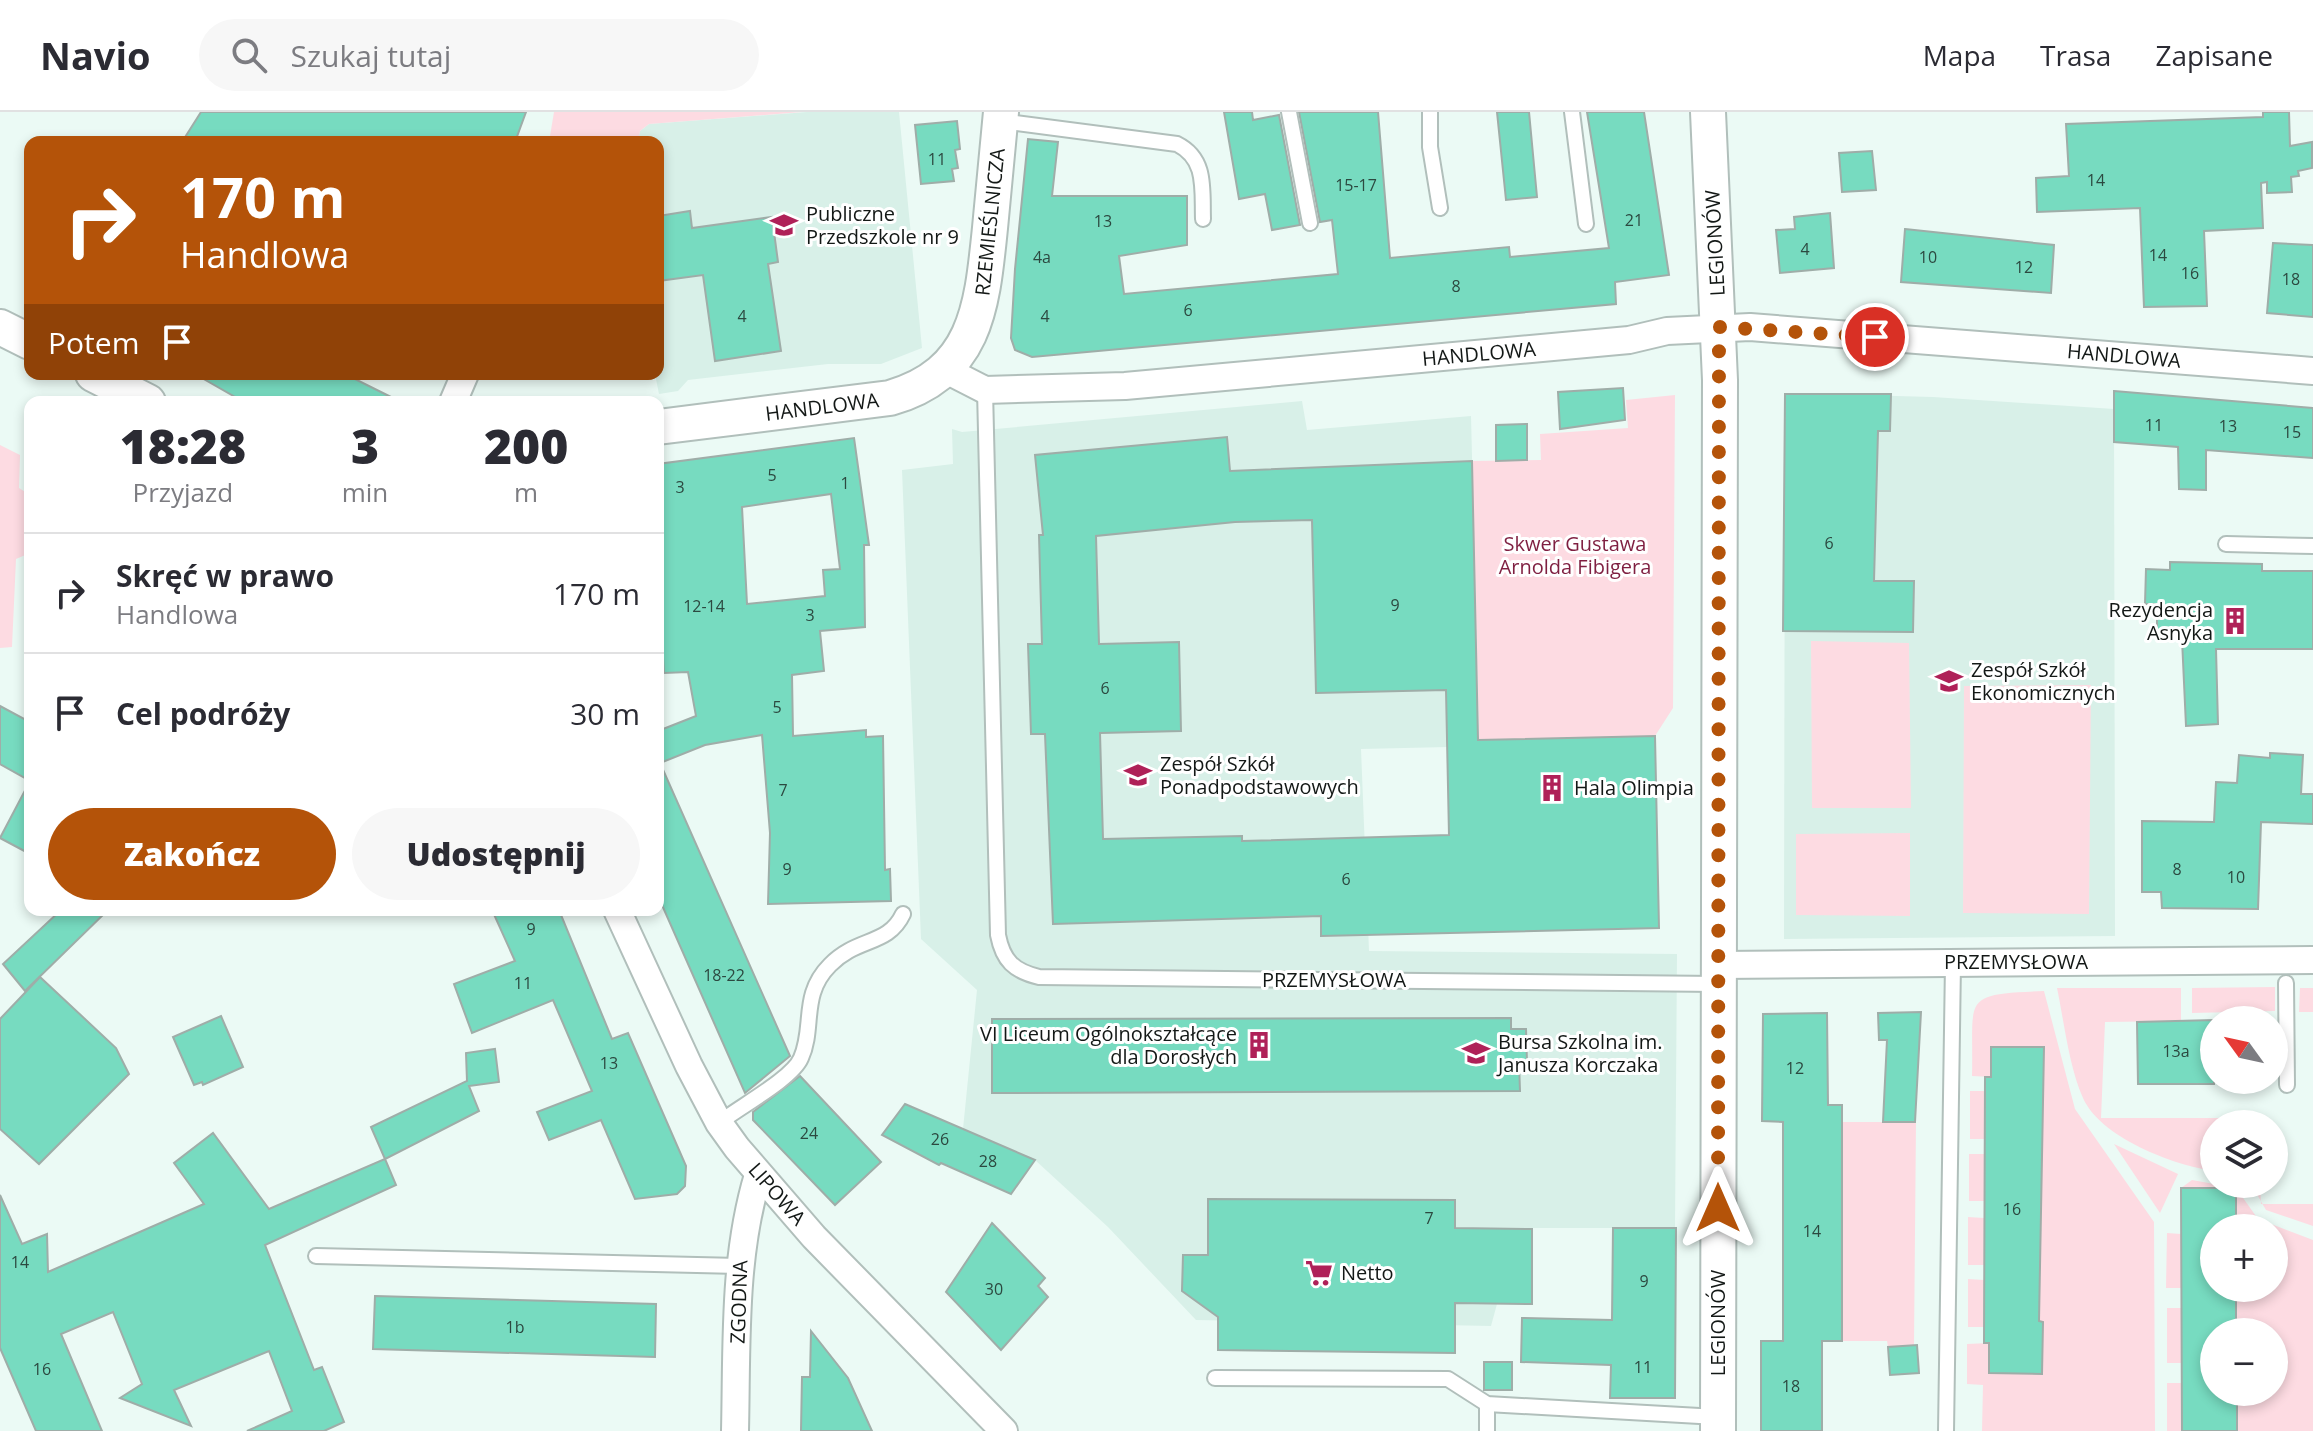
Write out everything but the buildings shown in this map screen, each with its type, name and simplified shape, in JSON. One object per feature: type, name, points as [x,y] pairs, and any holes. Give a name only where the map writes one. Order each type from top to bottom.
[{"type":"street","name":"LEGIONÓW","points":[[1708,112],[1719,327],[1718,1424]]},
{"type":"street","name":"RZEMIEŚLNICZA","points":[[944,369],[967,341],[980,309],[1001,116]]},
{"type":"street","points":[[0,327],[24,339]]},
{"type":"street","name":"HANDLOWA","points":[[664,426],[890,398],[917,388],[944,369],[985,390],[1125,386],[1629,340],[1667,331],[1719,327],[2313,371]]},
{"type":"street","points":[[105,380],[136,396]]},
{"type":"street","name":"LIPOWA","points":[[620,916],[689,1066],[719,1123],[758,1175],[1004,1431]]},
{"type":"street","name":"PRZEMYSŁOWA","points":[[1719,974],[1953,963],[2313,960]]},
{"type":"street","name":"ZGODNA","points":[[735,1431],[739,1266],[745,1216],[758,1175]]},
{"type":"lane","points":[[1289,112],[1310,223]]},
{"type":"lane","points":[[1430,112],[1430,147],[1440,208]]},
{"type":"lane","points":[[1572,112],[1586,224]]},
{"type":"lane","points":[[1001,116],[1177,144],[1188,149],[1201,168],[1203,219]]},
{"type":"lane","name":"PRZEMYSŁOWA","points":[[985,390],[998,935],[1001,951],[1009,964],[1039,977],[1662,982],[1719,974]]},
{"type":"lane","points":[[2226,544],[2313,546]]},
{"type":"lane","points":[[719,1123],[795,1068],[805,1045],[808,1010],[826,969],[844,951],[863,941],[888,935],[903,914]]},
{"type":"lane","points":[[1946,1431],[1953,963]]},
{"type":"lane","points":[[2286,983],[2286,1006]]},
{"type":"lane","points":[[316,1256],[739,1266]]},
{"type":"lane","points":[[1215,1378],[1448,1379],[1487,1404],[1718,1424]]},
{"type":"lane","points":[[1487,1404],[1487,1431]]},
{"type":"shaded area","name":"Publiczne Przedszkole nr 9","points":[[807,112],[899,112],[922,348],[881,364],[828,364],[688,380],[678,391],[659,394],[656,380],[664,380],[664,136],[639,136],[640,131],[649,124]]},
{"type":"shaded area","name":"Zespół Szkół Ekonomicznych","points":[[1785,393],[1933,397],[2114,409],[2115,936],[1784,939]]},
{"type":"shaded area","name":"Zespół Szkół Ponadpodstawowych","points":[[1302,401],[1307,430],[1471,416],[1479,740],[1448,740],[1448,747],[1361,749],[1369,951],[1677,954],[1675,1228],[1496,1228],[1497,1304],[1491,1326],[1196,1320],[1108,1227],[1035,1160],[963,1129],[977,990],[921,939],[902,470],[953,464],[952,429],[962,432]]},
{"type":"green space","points":[[554,112],[802,112],[649,124],[640,131],[639,136],[550,136]]},
{"type":"green space","name":"Skwer Gustawa Arnolda Fibigera","points":[[1675,395],[1673,708],[1655,736],[1479,740],[1472,461],[1541,460],[1540,434],[1628,428],[1626,400]]},
{"type":"green space","points":[[0,445],[20,455],[19,488],[24,491],[24,556],[16,559],[12,647],[0,648]]},
{"type":"green space","points":[[1811,641],[1909,643],[1911,808],[1812,808]]},
{"type":"green space","points":[[2091,685],[2089,914],[1963,913],[1964,686]]},
{"type":"green space","points":[[1910,833],[1910,916],[1796,915],[1796,834]]},
{"type":"green space","points":[[2275,987],[2275,1006],[2200,1006],[2200,1013],[2192,1013],[2192,988]]},
{"type":"green space","points":[[2057,988],[2181,988],[2181,1021],[2105,1022],[2101,1118],[2200,1118],[2200,1169],[2159,1156],[2105,1125],[2083,1098],[2070,1058]]},
{"type":"green space","points":[[2300,988],[2313,988],[2313,1012],[2299,1012]]},
{"type":"green space","points":[[2044,991],[2075,1109],[2154,1222],[2155,1431],[1982,1431],[1983,1385],[1967,1384],[1967,1344],[1989,1343],[1989,1373],[2042,1373],[2043,1322],[2039,1321],[2044,1048],[1992,1047],[1991,1077],[1972,1076],[1972,1030],[1973,1015],[1984,998],[1997,994]]},
{"type":"green space","points":[[1970,1091],[1986,1091],[1985,1139],[1970,1139]]},
{"type":"green space","points":[[1842,1122],[1916,1122],[1914,1345],[1888,1347],[1887,1341],[1842,1341]]},
{"type":"green space","points":[[2114,1144],[2178,1174],[2160,1213]]},
{"type":"green space","points":[[1969,1154],[1985,1154],[1985,1201],[1969,1201]]},
{"type":"green space","points":[[2192,1180],[2200,1181],[2200,1188],[2181,1188]]},
{"type":"green space","points":[[2235,1198],[2243,1198],[2254,1214],[2236,1214]]},
{"type":"green space","points":[[2263,1204],[2313,1204],[2313,1226],[2288,1217],[2288,1214],[2266,1210]]},
{"type":"green space","points":[[1968,1217],[1984,1218],[1984,1265],[1968,1265]]},
{"type":"green space","points":[[2288,1230],[2313,1240],[2313,1431],[2237,1431],[2237,1406],[2288,1406],[2288,1318],[2236,1318],[2236,1302],[2288,1302]]},
{"type":"green space","points":[[2167,1233],[2181,1234],[2181,1288],[2166,1288]]},
{"type":"green space","points":[[1968,1279],[1984,1280],[1984,1327],[1968,1327]]},
{"type":"green space","points":[[2167,1308],[2181,1308],[2182,1363],[2167,1363]]},
{"type":"green space","points":[[2167,1383],[2182,1383],[2182,1431],[2167,1431]]},
{"type":"place","name":"Publiczne Przedszkole nr 9","points":[[784,225]]},
{"type":"place","name":"Rezydencja Asnyka","points":[[2235,621]]},
{"type":"place","name":"Zespół Szkół Ekonomicznych","points":[[1949,681]]},
{"type":"place","name":"Zespół Szkół Ponadpodstawowych","points":[[1138,775]]},
{"type":"place","name":"Hala Olimpia","points":[[1552,788]]},
{"type":"place","name":"VI Liceum Ogólnokształcące dla Dorosłych","points":[[1259,1045]]},
{"type":"place","name":"Bursa Szkolna im. Janusza Korczaka","points":[[1476,1053]]},
{"type":"place","name":"Netto","points":[[1319,1273]]},
{"type":"route","points":[[1718,1208],[1719,327],[1875,337]]}]
